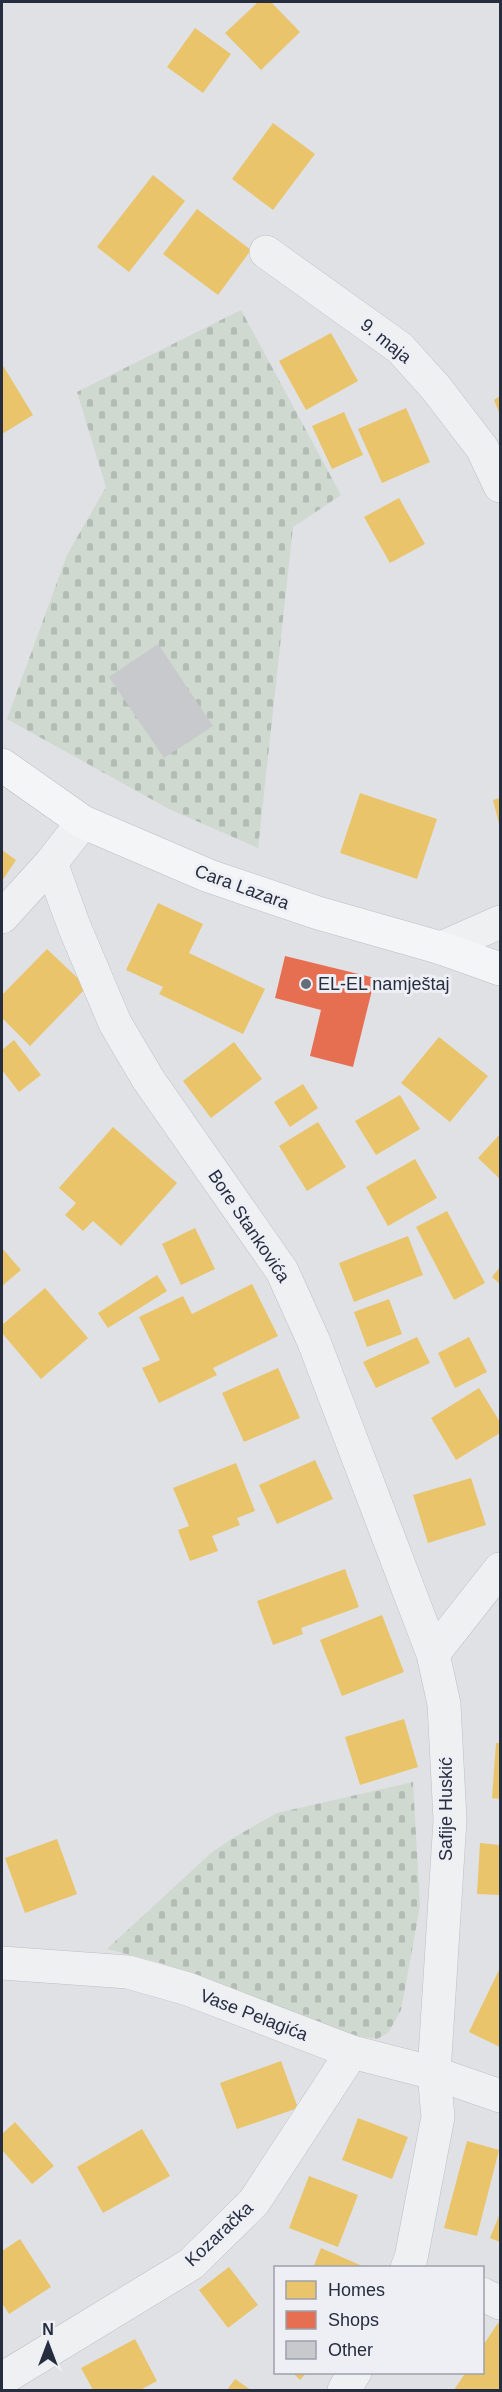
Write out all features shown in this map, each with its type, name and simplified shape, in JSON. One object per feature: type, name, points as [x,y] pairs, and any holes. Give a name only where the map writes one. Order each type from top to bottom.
[{"type":"main road","name":"Cara Lazara","points":[[2,765],[83,822],[209,876],[318,913],[441,948],[501,969]]},
{"type":"street","name":"9. maja","points":[[266,252],[400,348],[436,388],[482,448],[501,486]]},
{"type":"street","points":[[2,917],[51,863],[83,822]]},
{"type":"street","name":"Bore Stankovića","points":[[51,863],[74,926],[115,1023],[148,1079],[282,1271],[314,1342],[433,1654]]},
{"type":"street","points":[[441,948],[501,922]]},
{"type":"street","points":[[433,1654],[501,1569]]},
{"type":"street","name":"Safije Huskić","points":[[416,2264],[438,2117],[434,2073],[450,1820],[444,1704],[433,1654]]},
{"type":"street","name":"Vase Pelagića","points":[[2,1963],[128,1972],[188,1989],[352,2052],[434,2073],[501,2096]]},
{"type":"street","name":"Kozaračka","points":[[2,2379],[191,2264],[254,2202],[352,2052]]},
{"type":"street","points":[[484,2294],[501,2303]]},
{"type":"street","points":[[344,2391],[354,2374]]},
{"type":"green space","points":[[241,310],[341,495],[293,527],[258,848],[169,809],[7,719],[67,555],[106,487],[77,392]]},
{"type":"green space","points":[[413,1782],[420,1906],[401,2010],[388,2033],[377,2039],[357,2036],[161,1963],[107,1949],[211,1853],[277,1813]]},
{"type":"building: Homes","points":[[258,2],[271,2],[300,32],[261,70],[225,33]]},
{"type":"building: Homes","points":[[195,28],[231,54],[203,93],[167,67]]},
{"type":"building: Homes","points":[[273,123],[315,154],[273,210],[232,179]]},
{"type":"building: Homes","points":[[153,175],[185,201],[129,272],[97,247]]},
{"type":"building: Homes","points":[[197,209],[251,250],[218,295],[163,254]]},
{"type":"building: Homes","points":[[331,333],[358,381],[306,410],[279,361]]},
{"type":"building: Homes","points":[[2,364],[33,415],[2,434]]},
{"type":"building: Homes","points":[[500,396],[500,415],[494,400]]},
{"type":"building: Homes","points":[[406,408],[430,462],[382,483],[358,429]]},
{"type":"building: Homes","points":[[344,412],[363,455],[332,469],[312,426]]},
{"type":"building: Homes","points":[[399,498],[425,544],[390,563],[364,517]]},
{"type":"building: Homes","points":[[360,793],[437,819],[417,879],[340,853]]},
{"type":"building: Homes","points":[[500,798],[500,828],[493,800]]},
{"type":"building: Homes","points":[[2,850],[16,860],[2,881]]},
{"type":"building: Homes","points":[[158,903],[203,924],[189,953],[265,989],[243,1034],[159,994],[163,987],[126,970]]},
{"type":"building: Homes","points":[[47,949],[87,987],[30,1046],[2,1018],[2,995]]},
{"type":"building: Homes","points":[[439,1037],[488,1076],[450,1122],[401,1083]]},
{"type":"building: Homes","points":[[14,1040],[41,1075],[19,1092],[2,1070],[2,1050]]},
{"type":"building: Homes","points":[[234,1042],[262,1079],[211,1118],[183,1081]]},
{"type":"building: Homes","points":[[303,1084],[318,1108],[290,1127],[274,1102]]},
{"type":"building: Homes","points":[[400,1095],[420,1129],[376,1155],[355,1121]]},
{"type":"building: Homes","points":[[318,1122],[346,1167],[307,1191],[279,1146]]},
{"type":"building: Homes","points":[[113,1127],[177,1183],[121,1246],[93,1221],[83,1231],[65,1215],[76,1203],[59,1188]]},
{"type":"building: Homes","points":[[500,1134],[500,1179],[478,1158]]},
{"type":"building: Homes","points":[[415,1159],[437,1198],[388,1226],[366,1187]]},
{"type":"building: Homes","points":[[447,1211],[485,1283],[454,1300],[416,1227]]},
{"type":"building: Homes","points":[[195,1228],[215,1269],[181,1285],[162,1244]]},
{"type":"building: Homes","points":[[408,1236],[423,1275],[354,1302],[339,1263]]},
{"type":"building: Homes","points":[[2,1248],[21,1270],[2,1286]]},
{"type":"building: Homes","points":[[500,1267],[500,1284],[492,1277]]},
{"type":"building: Homes","points":[[157,1275],[167,1291],[108,1328],[98,1313]]},
{"type":"building: Homes","points":[[252,1284],[278,1336],[213,1368],[217,1375],[159,1403],[142,1368],[160,1360],[139,1317],[183,1296],[192,1314]]},
{"type":"building: Homes","points":[[45,1288],[88,1338],[41,1379],[2,1333],[2,1325]]},
{"type":"building: Homes","points":[[389,1299],[402,1334],[367,1347],[354,1312]]},
{"type":"building: Homes","points":[[417,1337],[430,1363],[376,1388],[363,1362]]},
{"type":"building: Homes","points":[[469,1337],[487,1372],[455,1388],[438,1353]]},
{"type":"building: Homes","points":[[278,1368],[300,1418],[244,1442],[222,1393]]},
{"type":"building: Homes","points":[[479,1388],[500,1422],[500,1433],[456,1460],[431,1418]]},
{"type":"building: Homes","points":[[315,1460],[333,1499],[277,1524],[259,1485]]},
{"type":"building: Homes","points":[[236,1463],[255,1511],[237,1518],[240,1525],[212,1536],[218,1551],[190,1561],[178,1530],[189,1526],[173,1488]]},
{"type":"building: Homes","points":[[471,1478],[486,1525],[428,1543],[413,1495]]},
{"type":"building: Homes","points":[[345,1569],[359,1607],[301,1628],[303,1634],[273,1645],[257,1601]]},
{"type":"building: Homes","points":[[382,1615],[404,1672],[342,1696],[320,1640]]},
{"type":"building: Homes","points":[[404,1719],[418,1767],[360,1785],[345,1737]]},
{"type":"building: Homes","points":[[496,1743],[500,1743],[500,1799],[492,1798]]},
{"type":"building: Homes","points":[[57,1839],[77,1894],[25,1913],[5,1858]]},
{"type":"building: Homes","points":[[480,1843],[500,1845],[500,1895],[477,1894]]},
{"type":"building: Homes","points":[[500,1968],[500,2047],[469,2032]]},
{"type":"building: Homes","points":[[281,2061],[298,2108],[237,2129],[220,2083]]},
{"type":"building: Homes","points":[[358,2118],[408,2137],[392,2179],[342,2160]]},
{"type":"building: Homes","points":[[15,2122],[54,2166],[32,2184],[2,2150],[2,2134]]},
{"type":"building: Homes","points":[[142,2129],[170,2176],[103,2213],[77,2167]]},
{"type":"building: Homes","points":[[467,2141],[499,2150],[477,2236],[444,2228]]},
{"type":"building: Homes","points":[[309,2176],[358,2195],[338,2247],[289,2228]]},
{"type":"building: Homes","points":[[500,2213],[500,2242],[490,2238]]},
{"type":"building: Homes","points":[[20,2239],[51,2287],[9,2314],[2,2303],[2,2251]]},
{"type":"building: Homes","points":[[321,2248],[362,2266],[314,2266]]},
{"type":"building: Homes","points":[[229,2267],[258,2305],[228,2328],[199,2290]]},
{"type":"building: Homes","points":[[498,2323],[500,2324],[500,2390],[454,2390],[465,2374],[484,2374],[484,2344]]},
{"type":"building: Homes","points":[[135,2339],[157,2381],[140,2390],[93,2390],[81,2368]]},
{"type":"building: Homes","points":[[294,2374],[305,2374],[300,2380]]},
{"type":"building: Homes","points":[[235,2379],[251,2390],[227,2390]]},
{"type":"building: Shops","points":[[285,956],[375,978],[353,1067],[310,1056],[321,1010],[275,998]]},
{"type":"building: Other","points":[[158,644],[213,726],[164,758],[109,677]]},
{"type":"place","name":"EL-EL namještaj","points":[[306,984]]}]
